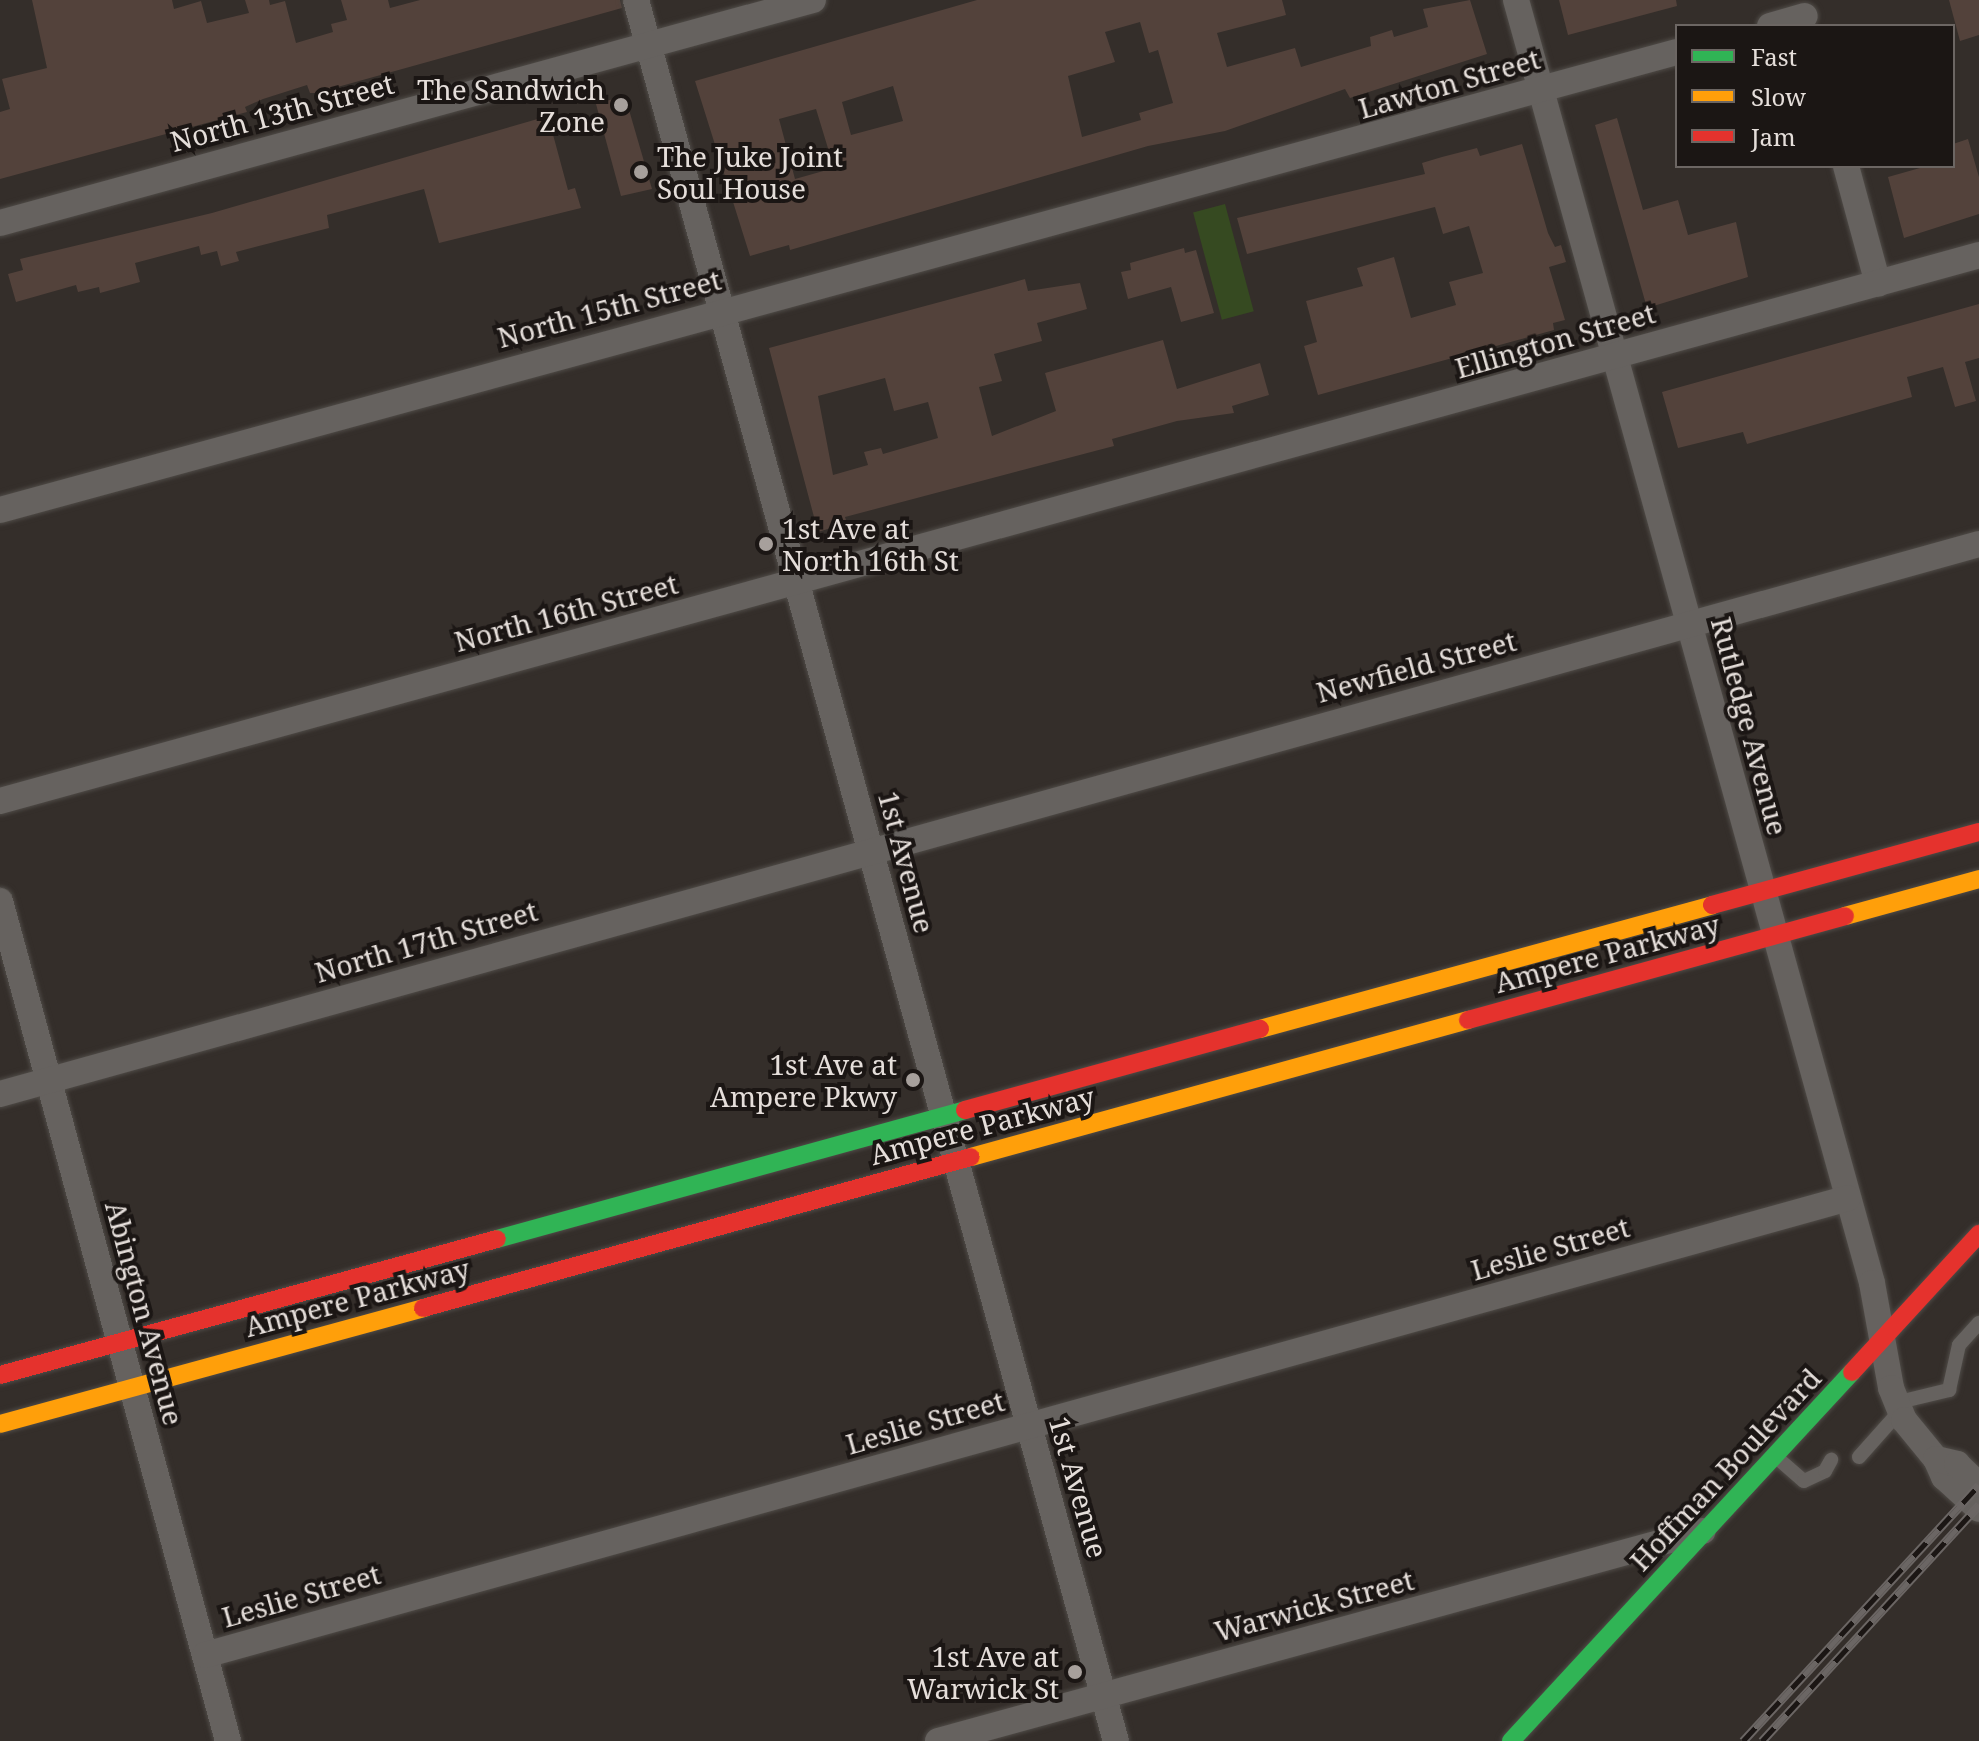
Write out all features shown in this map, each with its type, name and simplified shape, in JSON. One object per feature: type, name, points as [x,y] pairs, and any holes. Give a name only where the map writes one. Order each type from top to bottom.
[{"type":"street","name":"1st Avenue","points":[[636,0],[1116,1741]]},
{"type":"street","name":"North 13th Street","points":[[0,223],[813,0]]},
{"type":"street","name":"Rutledge Avenue","points":[[1516,0],[1848,1198],[1884,1336],[1898,1407],[1936,1459],[1944,1477],[1979,1509]]},
{"type":"street","points":[[1776,24],[1804,14]]},
{"type":"street","name":"Lawton Street","points":[[1238,175],[1675,53]]},
{"type":"street","points":[[1847,168],[1878,284]]},
{"type":"street","name":"North 15th Street","points":[[0,510],[722,310],[1238,175]]},
{"type":"street","name":"Ellington Street","points":[[1149,487],[1979,255]]},
{"type":"street","name":"North 16th Street","points":[[0,801],[1149,487]]},
{"type":"street","name":"Newfield Street","points":[[870,850],[1979,544]]},
{"type":"street","name":"Ampere Parkway","points":[[0,1375],[1979,832]]},
{"type":"street","name":"North 17th Street","points":[[0,1094],[870,850]]},
{"type":"street","name":"Ampere Parkway","points":[[0,1424],[1979,879]]},
{"type":"street","name":"Abington Avenue","points":[[0,901],[228,1741]]},
{"type":"street","name":"Leslie Street","points":[[205,1655],[1848,1198]]},
{"type":"street","name":"Hoffman Boulevard","points":[[1511,1741],[1979,1234]]},
{"type":"street","name":"Rutledge Avenue","points":[[1936,1459],[1957,1464],[1979,1485]]},
{"type":"street","name":"Warwick Street","points":[[938,1741],[1707,1530]]},
{"type":"lane","points":[[1859,1449],[1898,1407],[1949,1390],[1959,1345],[1979,1323]]},
{"type":"lane","points":[[1775,1456],[1804,1481],[1831,1468]]},
{"type":"green space","points":[[1225,204],[1254,311],[1222,320],[1193,213]]},
{"type":"building","points":[[32,0],[172,0],[174,9],[201,1],[207,23],[249,13],[245,0],[269,0],[270,5],[285,1],[296,43],[333,32],[331,24],[347,20],[341,0],[388,0],[390,8],[420,0],[620,0],[622,8],[316,93],[310,93],[307,85],[245,107],[247,112],[0,179],[0,112],[10,109],[2,79],[47,68]]},
{"type":"building","points":[[977,0],[1282,0],[1286,15],[1217,33],[1227,67],[1295,48],[1301,67],[1371,46],[1370,37],[1392,30],[1394,37],[1428,27],[1423,9],[1470,0],[1487,54],[1350,98],[1345,89],[1225,131],[1148,146],[790,250],[789,245],[750,256],[695,81]],"holes":[[[1140,22],[1149,53],[1158,50],[1173,103],[1139,113],[1141,120],[1082,137],[1068,76],[1115,62],[1105,32]],[[893,86],[903,121],[851,135],[842,102]],[[816,109],[834,168],[795,179],[779,119]]]},
{"type":"building","points":[[1559,0],[1676,0],[1677,6],[1568,35]]},
{"type":"building","points":[[1949,0],[1979,0],[1979,35],[1960,41]]},
{"type":"building","points":[[620,97],[627,103],[652,189],[621,196],[596,104]]},
{"type":"building","points":[[548,116],[568,190],[575,188],[581,208],[439,243],[424,189],[327,215],[329,228],[236,252],[239,261],[221,266],[217,251],[201,255],[199,246],[135,263],[140,282],[100,293],[99,287],[78,292],[76,285],[16,302],[8,274],[23,270],[20,259],[212,213]]},
{"type":"building","points":[[1617,118],[1643,210],[1678,200],[1688,235],[1736,222],[1748,277],[1647,308],[1595,125]]},
{"type":"building","points":[[1968,139],[1979,177],[1979,214],[1904,238],[1888,177],[1920,168],[1955,168],[1955,143]]},
{"type":"building","points":[[1522,144],[1548,233],[1555,247],[1561,245],[1566,262],[1549,267],[1565,320],[1553,323],[1554,330],[1318,395],[1304,346],[1317,342],[1306,301],[1363,286],[1357,268],[1394,257],[1411,318],[1456,305],[1449,282],[1483,273],[1469,226],[1443,234],[1435,207],[1247,254],[1237,218],[1425,174],[1422,163],[1442,157],[1477,148],[1480,156]]},
{"type":"building","points":[[1184,248],[1185,253],[1196,250],[1214,313],[1181,322],[1171,287],[1128,299],[1121,272],[1131,270],[1130,263]]},
{"type":"building","points":[[1025,279],[1028,291],[1080,283],[1087,309],[1037,323],[1042,341],[994,354],[1002,381],[979,387],[992,436],[1056,411],[1045,373],[1163,340],[1177,389],[1260,363],[1269,395],[1232,406],[1234,413],[1177,421],[1112,439],[1114,446],[845,517],[847,523],[818,532],[769,348]],"holes":[[[885,378],[894,411],[928,402],[938,438],[883,454],[881,448],[864,452],[868,465],[833,475],[818,396]]]},
{"type":"building","points":[[1979,304],[1979,358],[1965,362],[1976,401],[1955,407],[1943,367],[1907,377],[1912,397],[1747,444],[1743,432],[1678,448],[1662,392]]},
{"type":"railway","points":[[1743,1741],[1979,1485]]},
{"type":"railway","points":[[1762,1741],[1979,1505]]},
{"type":"traffic: fast","points":[[497,1239],[965,1110]]},
{"type":"traffic: fast","points":[[1511,1741],[1852,1372]]},
{"type":"traffic: slow","points":[[1845,916],[1979,879]]},
{"type":"traffic: slow","points":[[1260,1029],[1712,905]]},
{"type":"traffic: slow","points":[[971,1157],[1468,1020]]},
{"type":"traffic: slow","points":[[0,1424],[423,1308]]},
{"type":"traffic: jam","points":[[1712,905],[1979,832]]},
{"type":"traffic: jam","points":[[1468,1020],[1845,916]]},
{"type":"traffic: jam","points":[[965,1110],[1260,1029]]},
{"type":"traffic: jam","points":[[423,1308],[971,1157]]},
{"type":"traffic: jam","points":[[1852,1372],[1979,1234]]},
{"type":"traffic: jam","points":[[0,1375],[497,1239]]},
{"type":"place","name":"The Sandwich Zone","points":[[621,105]]},
{"type":"place","name":"The Juke Joint Soul House","points":[[641,172]]},
{"type":"place","name":"1st Ave at North 16th St","points":[[766,544]]},
{"type":"place","name":"1st Ave at Ampere Pkwy","points":[[913,1080]]},
{"type":"place","name":"1st Ave at Warwick St","points":[[1075,1672]]}]
